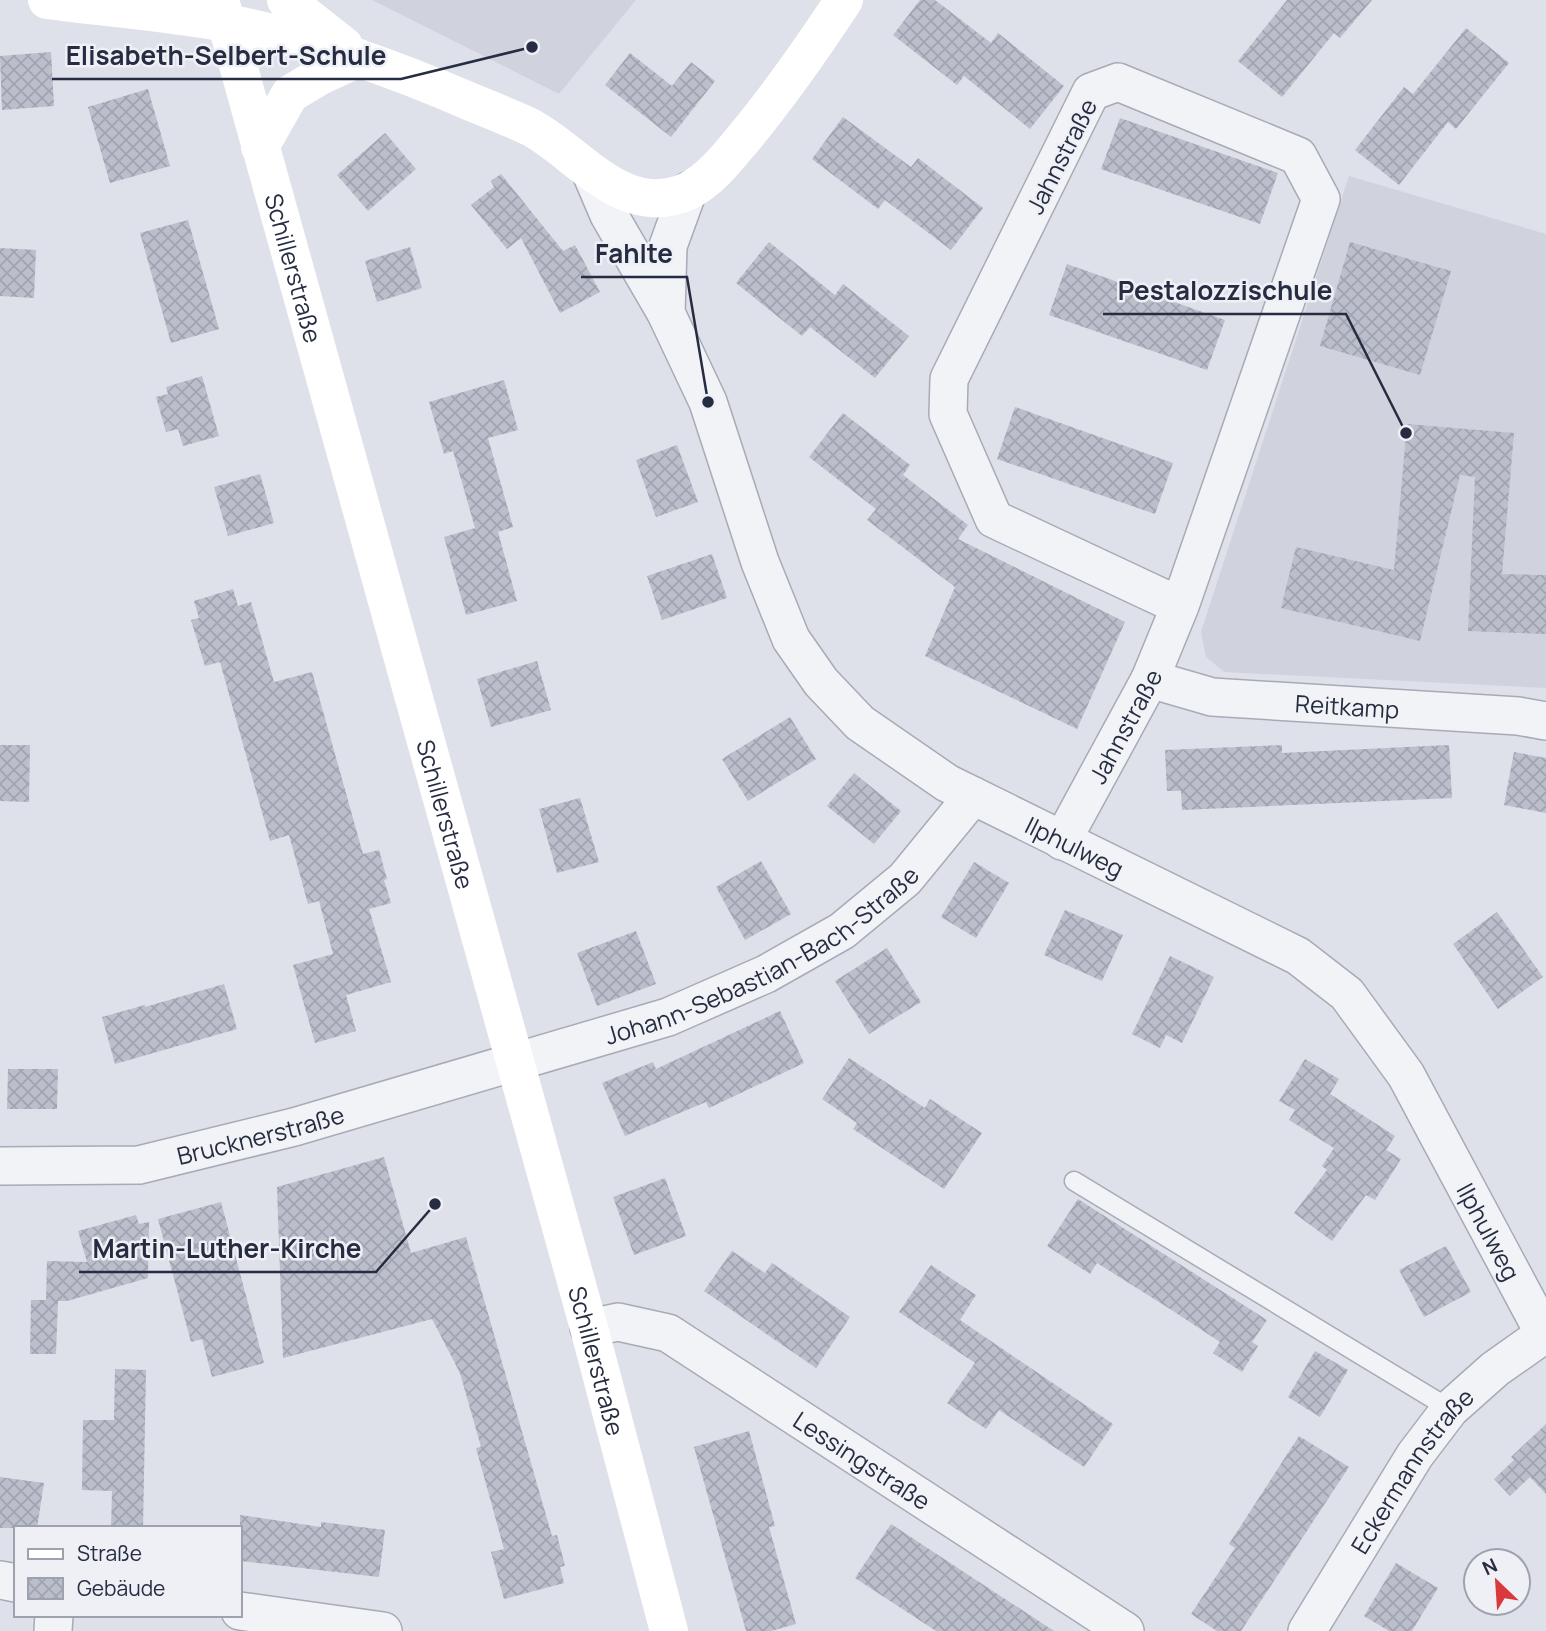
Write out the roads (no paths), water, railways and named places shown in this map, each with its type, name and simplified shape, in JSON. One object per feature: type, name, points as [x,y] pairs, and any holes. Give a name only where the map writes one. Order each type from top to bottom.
[{"type":"main road","points":[[47,0],[223,12],[268,32],[359,58],[444,90],[530,128],[556,143],[591,173],[614,188],[641,197],[665,197],[688,191],[717,169],[796,72],[844,0]]},
{"type":"main road","points":[[286,0],[359,58]]},
{"type":"main road","name":"Schillerstraße","points":[[223,12],[589,1328],[669,1631]]},
{"type":"main road","points":[[260,147],[290,94],[359,58]]},
{"type":"street","name":"Jahnstraße","points":[[1062,841],[1150,678],[1181,606],[1321,199],[1298,156],[1118,82],[1091,92],[949,379],[947,414],[994,519],[1181,606]]},
{"type":"street","name":"Ilphulweg","points":[[591,173],[610,215],[666,313],[708,402],[760,562],[791,639],[821,682],[860,723],[947,783],[1298,956],[1347,995],[1406,1075],[1545,1335]]},
{"type":"street","name":"Ilphulweg","points":[[666,313],[668,246],[688,191]]},
{"type":"street","name":"Reitkamp","points":[[1150,678],[1212,697],[1546,720]]},
{"type":"street","name":"Johann-Sebastian-Bach-Straße","points":[[514,1063],[668,1017],[766,974],[842,931],[905,879],[973,796]]},
{"type":"street","name":"Brucknerstraße","points":[[0,1166],[139,1165],[294,1127],[514,1063]]},
{"type":"street","name":"Lessingstraße","points":[[589,1328],[618,1322],[668,1334],[1125,1631]]},
{"type":"street","name":"Eckermannstraße","points":[[1307,1631],[1415,1455],[1450,1409],[1495,1369],[1545,1335]]},
{"type":"street","points":[[242,1611],[383,1631]]},
{"type":"lane","points":[[1074,1181],[1450,1409]]},
{"type":"place","name":"Elisabeth-Selbert-Schule","points":[[532,47]]},
{"type":"place","name":"Fahlte","points":[[708,402]]},
{"type":"place","name":"Pestalozzischule","points":[[1406,433]]},
{"type":"place","name":"Martin-Luther-Kirche","points":[[435,1204]]}]
